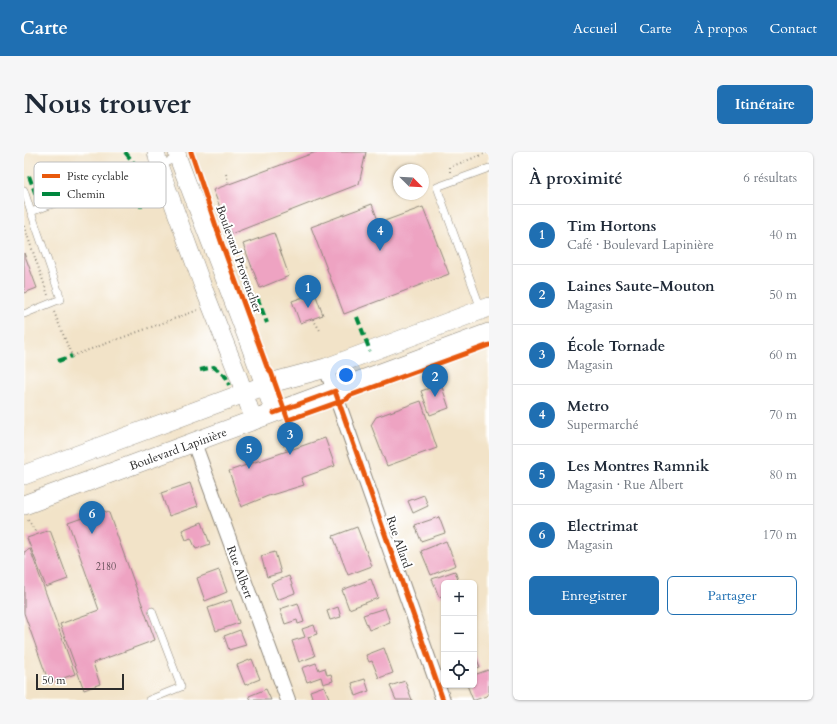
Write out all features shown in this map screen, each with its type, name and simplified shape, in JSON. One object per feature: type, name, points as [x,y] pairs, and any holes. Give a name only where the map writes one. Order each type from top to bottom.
[{"type":"main road","points":[[24,475],[265,386],[326,368],[485,309]]},
{"type":"main road","name":"Boulevard Lapinière","points":[[25,511],[194,443],[254,421],[277,418],[335,391],[489,333]]},
{"type":"street","name":"Boulevard Provencher","points":[[177,155],[277,418]]},
{"type":"street","points":[[166,183],[202,284],[254,421]]},
{"type":"street","name":"Rue Allard","points":[[326,368],[444,700]]},
{"type":"street","name":"Rue Albert","points":[[194,443],[288,700]]},
{"type":"lane","points":[[148,162],[157,158],[177,155]]},
{"type":"lane","points":[[485,309],[436,187],[489,168]]},
{"type":"lane","points":[[24,190],[61,299],[24,314]]},
{"type":"lane","points":[[32,212],[41,208]]},
{"type":"lane","points":[[149,700],[181,687],[152,611]]},
{"type":"path","points":[[449,182],[450,168],[489,152]]},
{"type":"path","points":[[226,174],[229,184]]},
{"type":"path","points":[[24,226],[51,303],[72,356],[210,305]]},
{"type":"path","points":[[233,273],[252,266]]},
{"type":"path","points":[[314,319],[321,332]]},
{"type":"path","points":[[277,418],[282,442],[287,451]]},
{"type":"path","points":[[25,511],[34,531]]},
{"type":"building","points":[[316,152],[366,152],[359,184],[231,234],[213,190]]},
{"type":"building","points":[[372,204],[379,223],[423,207],[449,274],[344,314],[311,227]]},
{"type":"building","points":[[274,233],[289,276],[260,288],[243,244]]},
{"type":"building","points":[[24,253],[37,288],[24,293]]},
{"type":"building","points":[[315,293],[323,315],[300,323],[292,301]]},
{"type":"building","points":[[441,384],[449,408],[430,415],[421,391]]},
{"type":"building","points":[[421,401],[437,448],[387,466],[371,425],[376,417]]},
{"type":"building","points":[[325,438],[335,466],[301,478],[304,485],[268,496],[241,507],[229,471]]},
{"type":"building","points":[[190,483],[198,506],[169,516],[161,493]]},
{"type":"building","points":[[424,495],[428,506],[413,513],[408,501]]},
{"type":"building","points":[[102,510],[109,513],[155,640],[93,663],[100,684],[84,690],[60,624],[99,610],[68,522]]},
{"type":"building","points":[[439,517],[445,533],[421,541],[415,525]]},
{"type":"building","points":[[202,522],[210,544],[196,549],[191,538],[186,540],[182,530]]},
{"type":"building","points":[[357,527],[372,566],[348,575],[333,536]]},
{"type":"building","points":[[50,530],[68,579],[46,587],[27,538]]},
{"type":"building","points":[[446,541],[456,565],[431,575],[421,551]]},
{"type":"building","points":[[30,549],[75,674],[49,683],[24,613],[24,552]]},
{"type":"building","points":[[275,552],[281,573],[267,577],[261,556]]},
{"type":"building","points":[[219,570],[227,592],[205,601],[197,578]]},
{"type":"building","points":[[455,571],[458,580],[441,580],[441,596],[439,597],[432,579]]},
{"type":"building","points":[[289,576],[295,593],[277,600],[271,583]]},
{"type":"building","points":[[371,579],[378,598],[349,609],[342,590]]},
{"type":"building","points":[[231,600],[239,623],[216,631],[208,608]]},
{"type":"building","points":[[298,603],[304,622],[298,624],[297,620],[285,624],[280,609]]},
{"type":"building","points":[[338,607],[341,617],[330,620],[327,611]]},
{"type":"building","points":[[385,608],[390,622],[369,630],[363,615]]},
{"type":"building","points":[[314,625],[317,634],[308,637],[315,656],[299,662],[292,641],[305,637],[302,629]]},
{"type":"building","points":[[240,630],[246,645],[229,650],[224,636]]},
{"type":"building","points":[[384,648],[393,673],[379,678],[372,661],[369,662],[366,655]]},
{"type":"building","points":[[252,659],[260,679],[245,685],[237,665]]},
{"type":"building","points":[[477,660],[480,667],[477,668]]},
{"type":"building","points":[[316,663],[319,670],[325,668],[327,675],[331,674],[333,681],[323,684],[321,677],[307,682],[302,668]]},
{"type":"building","points":[[488,670],[489,695],[473,700],[468,688],[477,688],[477,674]]},
{"type":"building","points":[[365,679],[369,691],[356,696],[352,683]]},
{"type":"building","points":[[405,681],[412,700],[396,700],[390,686]]},
{"type":"building","points":[[324,686],[330,700],[313,700],[310,691]]},
{"type":"building","points":[[266,689],[271,700],[251,700],[249,696]]},
{"type":"marked path","points":[[125,152],[133,162]]},
{"type":"marked path","points":[[29,176],[34,190]]},
{"type":"marked path","points":[[257,297],[267,323]]},
{"type":"marked path","points":[[357,317],[370,351]]},
{"type":"marked path","points":[[58,361],[72,356]]},
{"type":"marked path","points":[[200,370],[214,367],[226,377],[229,385]]},
{"type":"cycle path","points":[[191,152],[222,244],[288,420],[489,345]]},
{"type":"cycle path","points":[[274,413],[335,391],[443,700]]},
{"type":"place","name":"Metro","points":[[380,251]]},
{"type":"place","name":"Tim Hortons","points":[[308,308]]},
{"type":"place","name":"Laines Saute-Mouton","points":[[435,397]]},
{"type":"place","name":"École Tornade","points":[[290,455]]},
{"type":"place","name":"Les Montres Ramnik","points":[[249,469]]},
{"type":"place","name":"Electrimat","points":[[92,534]]}]
